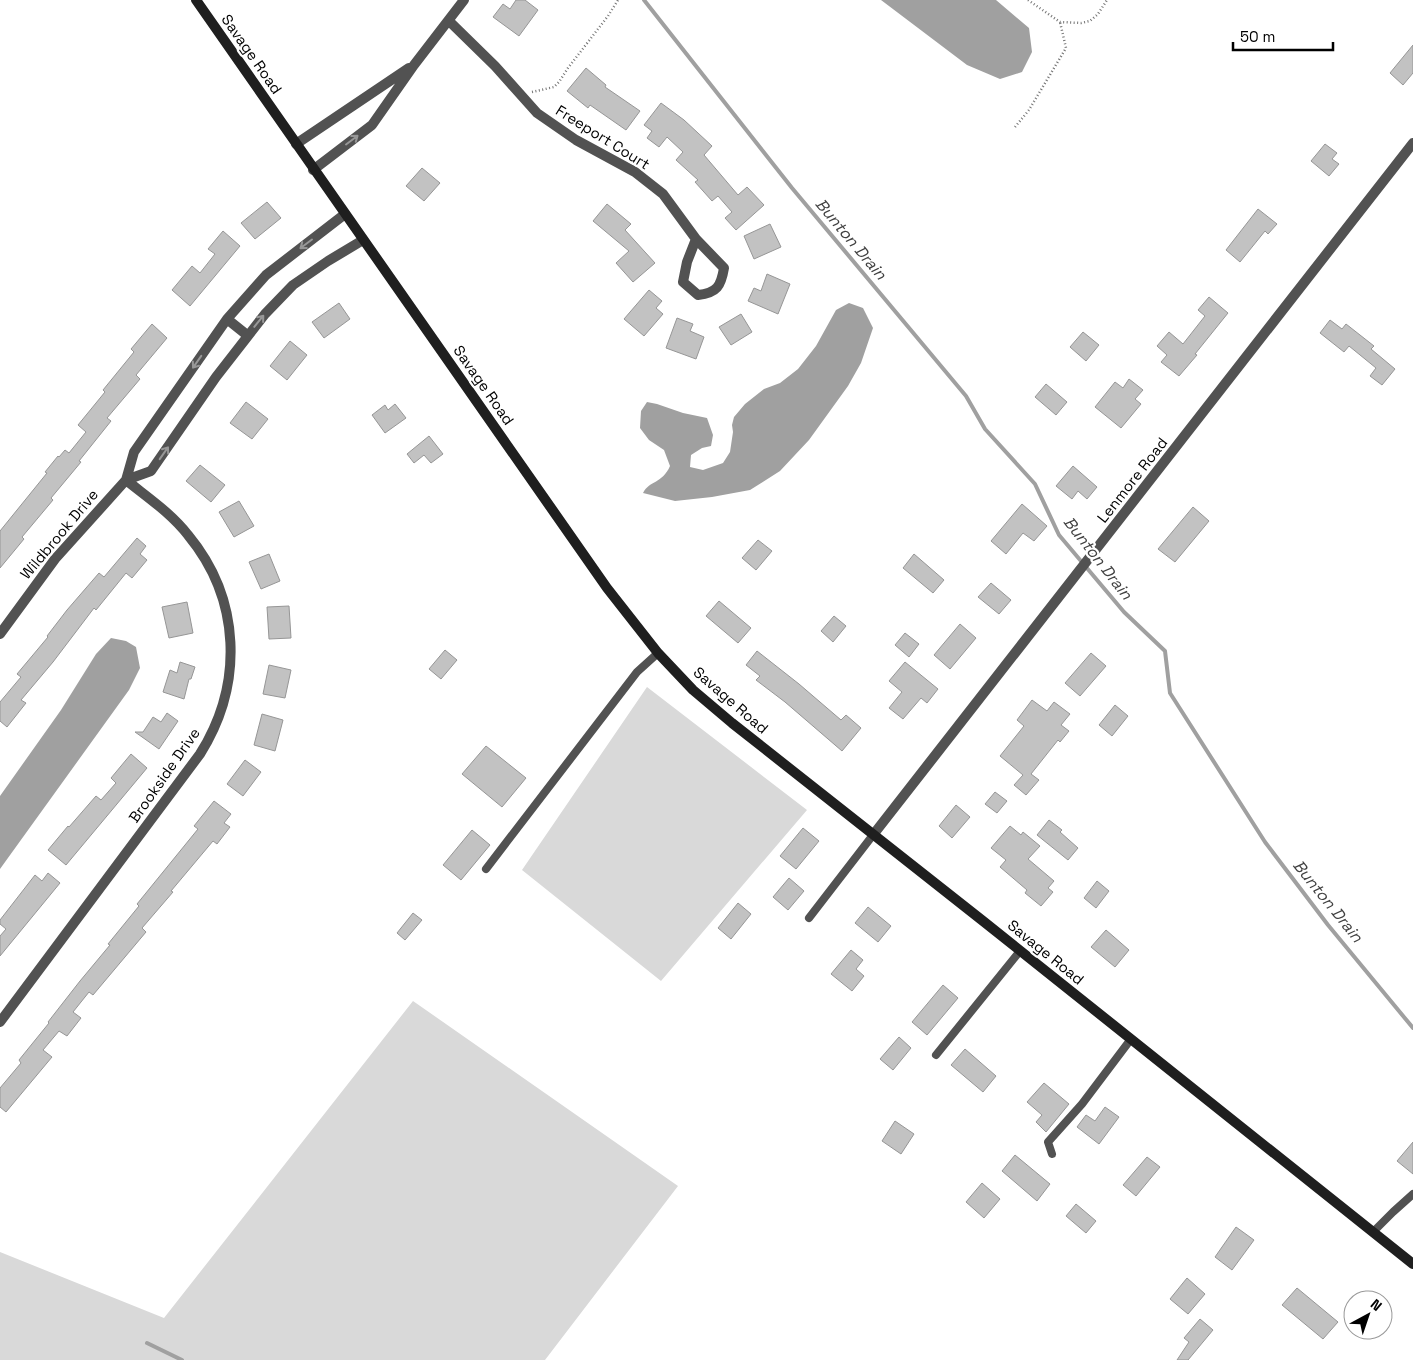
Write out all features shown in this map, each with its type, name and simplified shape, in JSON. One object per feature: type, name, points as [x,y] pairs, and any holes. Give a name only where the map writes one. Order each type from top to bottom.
[{"type":"street","name":"Savage Road","points":[[196,0],[607,588],[658,653],[693,690],[1413,1264]]},
{"type":"street","points":[[313,170],[372,125],[414,65],[464,0]]},
{"type":"street","name":"Freeport Court","points":[[449,21],[495,66],[537,113],[576,140],[636,172],[663,194],[696,239],[724,268],[721,283],[710,294],[698,295],[682,282],[696,239]]},
{"type":"street","points":[[296,144],[414,65]]},
{"type":"street","name":"Lenmore Road","points":[[873,835],[1413,143]]},
{"type":"street","name":"Wildbrook Drive","points":[[0,634],[55,559],[126,480],[134,452],[227,319],[266,275],[345,214]]},
{"type":"street","name":"Wildbrook Drive","points":[[126,480],[151,471],[247,335],[265,314],[294,285],[328,261],[363,240]]},
{"type":"street","points":[[227,319],[247,335]]},
{"type":"street","name":"Brookside Drive","points":[[0,1022],[200,754],[215,728],[225,700],[231,652],[229,626],[220,588],[203,555],[188,534],[170,516],[126,480]]},
{"type":"lane","points":[[486,868],[637,672],[658,653]]},
{"type":"lane","points":[[809,918],[873,835]]},
{"type":"lane","points":[[936,1055],[1020,951]]},
{"type":"lane","points":[[1052,1154],[1048,1142],[1082,1104],[1131,1039]]},
{"type":"lane","points":[[1373,1232],[1413,1194]]},
{"type":"path","points":[[531,93],[554,87],[559,82],[582,49],[600,28],[618,0]]},
{"type":"path","points":[[1028,0],[1060,22],[1081,23],[1090,21],[1098,14],[1107,0]]},
{"type":"path","points":[[1015,127],[1029,110],[1066,48],[1060,22]]},
{"type":"shaded area","points":[[881,0],[996,0],[1029,28],[1032,52],[1022,72],[1000,79],[967,65]]},
{"type":"shaded area","points":[[849,303],[863,308],[873,328],[861,363],[848,386],[809,440],[780,471],[750,490],[712,497],[675,501],[643,493],[667,472],[670,466],[664,450],[649,440],[640,428],[641,411],[647,402],[707,418],[713,435],[711,446],[702,448],[691,455],[690,467],[703,470],[723,463],[730,452],[734,417],[745,404],[764,389],[780,383],[798,369],[816,346],[836,310]]},
{"type":"shaded area","points":[[111,638],[126,641],[136,647],[140,668],[129,690],[0,869],[0,796],[61,710],[96,654]]},
{"type":"shaded area","points":[[647,687],[807,810],[661,981],[522,870]]},
{"type":"shaded area","points":[[413,1001],[678,1186],[545,1360],[0,1360],[0,1252],[164,1318]]},
{"type":"building","points":[[516,0],[525,0],[538,10],[519,36],[493,17],[503,4],[510,9]]},
{"type":"building","points":[[1413,45],[1413,73],[1403,85],[1390,73]]},
{"type":"building","points":[[586,68],[606,85],[605,87],[640,111],[626,130],[590,105],[588,108],[567,91]]},
{"type":"building","points":[[661,103],[684,120],[712,146],[704,155],[738,195],[747,187],[764,205],[736,230],[725,218],[732,212],[718,196],[712,201],[695,182],[698,180],[676,160],[683,152],[667,137],[659,147],[647,138],[652,131],[644,125]]},
{"type":"building","points":[[1325,144],[1337,153],[1332,159],[1339,164],[1329,176],[1311,161]]},
{"type":"building","points":[[422,168],[440,183],[424,201],[406,186]]},
{"type":"building","points":[[267,202],[281,218],[255,239],[241,223]]},
{"type":"building","points":[[607,204],[631,224],[625,230],[655,263],[633,282],[616,263],[629,251],[593,221]]},
{"type":"building","points":[[1258,209],[1277,224],[1268,234],[1265,231],[1240,262],[1226,250]]},
{"type":"building","points":[[770,224],[781,247],[754,259],[744,236]]},
{"type":"building","points":[[223,231],[240,246],[190,306],[172,290],[192,266],[200,273],[215,254],[208,249]]},
{"type":"building","points":[[767,274],[790,284],[778,314],[748,301],[754,288],[761,291]]},
{"type":"building","points":[[649,290],[662,301],[656,308],[663,314],[644,336],[624,319]]},
{"type":"building","points":[[1209,297],[1228,313],[1179,376],[1161,362],[1167,355],[1157,346],[1169,332],[1183,344],[1205,316],[1198,310]]},
{"type":"building","points":[[339,303],[350,319],[324,338],[312,322]]},
{"type":"building","points":[[741,314],[752,332],[731,345],[719,327]]},
{"type":"building","points":[[677,318],[693,324],[690,331],[704,337],[696,359],[666,348]]},
{"type":"building","points":[[1330,320],[1342,329],[1346,324],[1374,346],[1371,349],[1395,369],[1382,385],[1370,376],[1376,368],[1349,346],[1344,352],[1320,333]]},
{"type":"building","points":[[152,324],[167,338],[136,375],[140,379],[107,418],[111,421],[79,461],[81,462],[51,498],[53,500],[22,537],[24,539],[0,568],[0,531],[47,473],[45,472],[58,456],[65,450],[69,453],[86,432],[78,425],[105,392],[103,390],[134,352],[131,349]]},
{"type":"building","points":[[1083,332],[1099,345],[1086,361],[1070,347]]},
{"type":"building","points":[[290,341],[307,355],[287,380],[270,366]]},
{"type":"building","points":[[1129,379],[1143,390],[1135,399],[1141,404],[1121,428],[1095,407],[1115,382],[1123,388]]},
{"type":"building","points":[[1046,384],[1067,402],[1056,415],[1035,397]]},
{"type":"building","points":[[246,402],[268,419],[252,439],[230,423]]},
{"type":"building","points":[[395,404],[406,418],[385,433],[372,415],[385,405],[388,410]]},
{"type":"building","points":[[429,436],[443,454],[431,463],[424,455],[414,463],[407,454]]},
{"type":"building","points":[[200,465],[225,485],[211,502],[186,481]]},
{"type":"building","points":[[1073,466],[1097,487],[1087,499],[1078,491],[1072,499],[1056,486]]},
{"type":"building","points":[[239,501],[254,526],[234,537],[219,512]]},
{"type":"building","points":[[1022,504],[1047,526],[1034,541],[1023,533],[1006,554],[991,541]]},
{"type":"building","points":[[1193,507],[1209,521],[1175,562],[1158,549]]},
{"type":"building","points":[[137,538],[146,546],[140,554],[147,560],[132,578],[126,573],[96,610],[94,608],[21,700],[26,703],[7,727],[0,721],[0,702],[21,677],[17,674],[48,637],[67,610],[99,573],[104,577]]},
{"type":"building","points":[[758,540],[772,551],[756,570],[742,558]]},
{"type":"building","points":[[269,554],[280,581],[261,589],[249,562]]},
{"type":"building","points":[[914,554],[944,580],[933,593],[903,568]]},
{"type":"building","points":[[991,583],[1011,600],[999,614],[978,597]]},
{"type":"building","points":[[719,601],[751,628],[738,643],[706,616]]},
{"type":"building","points":[[187,602],[193,633],[169,638],[162,607]]},
{"type":"building","points":[[289,606],[291,638],[269,639],[267,607]]},
{"type":"building","points":[[834,616],[846,626],[833,642],[821,631]]},
{"type":"building","points":[[960,624],[976,638],[950,669],[934,655]]},
{"type":"building","points":[[905,633],[919,644],[909,657],[895,645]]},
{"type":"building","points":[[445,650],[457,660],[441,679],[429,669]]},
{"type":"building","points":[[757,651],[841,720],[846,715],[861,728],[842,751],[756,680],[760,676],[746,665]]},
{"type":"building","points":[[1091,653],[1106,666],[1080,696],[1065,683]]},
{"type":"building","points":[[180,662],[195,667],[191,679],[189,679],[184,699],[163,692],[170,670],[177,673]]},
{"type":"building","points":[[905,662],[938,689],[927,703],[921,698],[903,719],[889,708],[902,692],[889,681]]},
{"type":"building","points":[[269,665],[291,670],[285,698],[263,694]]},
{"type":"building","points":[[1032,700],[1047,711],[1054,702],[1070,714],[1061,725],[1069,731],[1060,742],[1058,740],[1031,774],[1039,780],[1026,795],[1014,785],[1023,775],[1000,756],[1024,726],[1017,720]]},
{"type":"building","points":[[1115,705],[1128,716],[1112,736],[1099,725]]},
{"type":"building","points":[[167,713],[178,721],[159,749],[135,732],[143,732],[153,717],[161,722]]},
{"type":"building","points":[[262,714],[283,720],[275,751],[254,745]]},
{"type":"building","points":[[486,746],[526,778],[502,807],[462,774]]},
{"type":"building","points":[[131,754],[147,768],[66,865],[48,850],[96,796],[101,800],[116,783],[111,778]]},
{"type":"building","points":[[245,760],[261,772],[243,796],[227,784]]},
{"type":"building","points":[[995,792],[1007,801],[997,813],[985,804]]},
{"type":"building","points":[[214,801],[231,814],[224,823],[230,827],[217,844],[213,841],[171,891],[173,892],[142,928],[146,932],[93,995],[89,992],[73,1012],[81,1018],[67,1036],[59,1031],[43,1050],[52,1057],[6,1112],[0,1107],[0,1088],[21,1063],[19,1060],[48,1022],[110,945],[108,944],[139,906],[137,904],[198,829],[194,826]]},
{"type":"building","points":[[956,805],[970,817],[952,838],[939,826]]},
{"type":"building","points":[[1049,820],[1062,830],[1060,832],[1078,848],[1068,860],[1037,835]]},
{"type":"building","points":[[1010,826],[1021,835],[1023,832],[1040,846],[1028,859],[1054,881],[1048,888],[1053,892],[1041,906],[1025,893],[1027,890],[1000,867],[1006,860],[991,848]]},
{"type":"building","points":[[803,828],[819,841],[796,869],[780,856]]},
{"type":"building","points":[[472,830],[490,845],[461,880],[443,865]]},
{"type":"building","points":[[48,873],[60,883],[0,956],[0,936],[6,929],[0,924],[0,920],[35,875],[42,881]]},
{"type":"building","points":[[789,878],[804,891],[788,910],[773,897]]},
{"type":"building","points":[[1097,881],[1109,891],[1096,908],[1084,898]]},
{"type":"building","points":[[738,903],[751,914],[731,939],[718,928]]},
{"type":"building","points":[[868,907],[891,926],[878,942],[855,923]]},
{"type":"building","points":[[413,913],[422,920],[405,940],[397,933]]},
{"type":"building","points":[[1106,930],[1129,950],[1115,967],[1091,947]]},
{"type":"building","points":[[851,950],[863,960],[856,969],[864,976],[852,991],[831,974]]},
{"type":"building","points":[[943,985],[958,998],[927,1035],[912,1022]]},
{"type":"building","points":[[899,1037],[911,1048],[893,1070],[880,1059]]},
{"type":"building","points":[[965,1049],[996,1076],[983,1092],[951,1065]]},
{"type":"building","points":[[1044,1083],[1069,1104],[1046,1132],[1036,1122],[1042,1115],[1027,1102]]},
{"type":"building","points":[[1105,1107],[1119,1117],[1099,1144],[1077,1127],[1086,1115],[1095,1121]]},
{"type":"building","points":[[895,1121],[914,1134],[901,1154],[882,1141]]},
{"type":"building","points":[[1413,1142],[1413,1174],[1397,1161]]},
{"type":"building","points":[[1015,1155],[1050,1184],[1037,1201],[1002,1171]]},
{"type":"building","points":[[1147,1157],[1160,1167],[1136,1196],[1123,1185]]},
{"type":"building","points":[[982,1183],[1000,1199],[984,1218],[966,1202]]},
{"type":"building","points":[[1076,1204],[1096,1221],[1086,1233],[1066,1216]]},
{"type":"building","points":[[1236,1227],[1254,1240],[1232,1270],[1215,1257]]},
{"type":"building","points":[[1187,1278],[1205,1294],[1188,1314],[1170,1299]]},
{"type":"building","points":[[1297,1288],[1338,1322],[1323,1339],[1282,1305]]},
{"type":"building","points":[[1200,1319],[1213,1330],[1188,1360],[1177,1360],[1189,1342],[1184,1338]]},
{"type":"waterway","name":"Bunton Drain","points":[[644,0],[792,188],[966,396],[985,429],[1035,484],[1059,535],[1124,612],[1165,651],[1170,693],[1265,842],[1328,925],[1413,1028]]},
{"type":"waterway","points":[[147,1343],[182,1360]]}]
